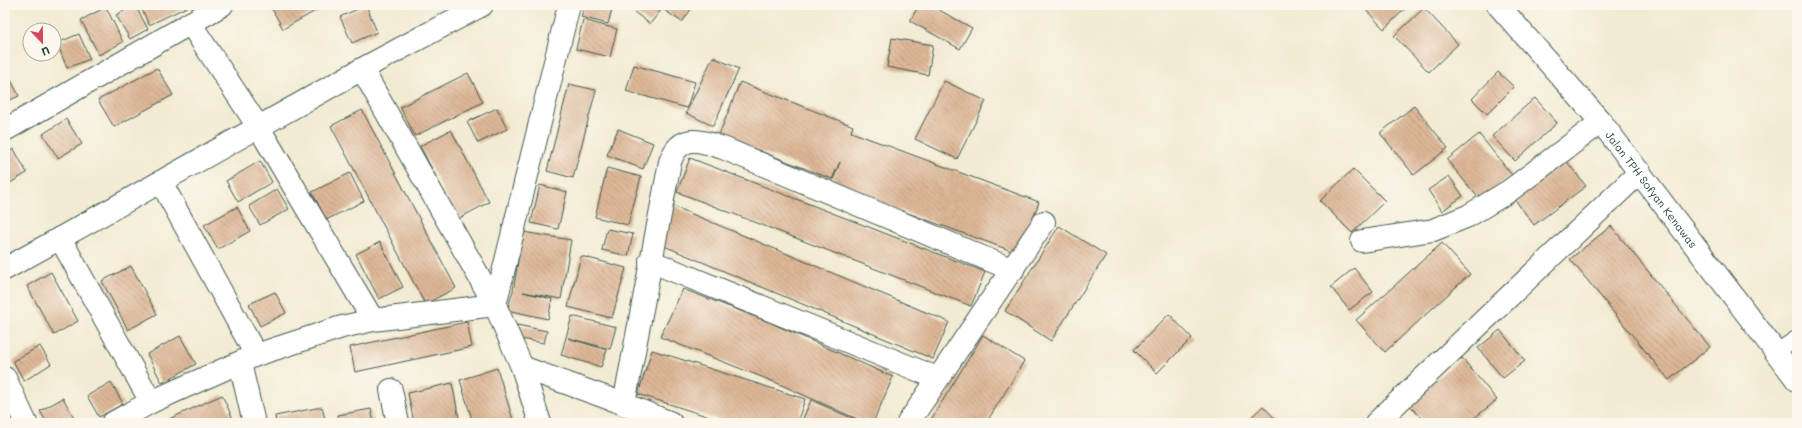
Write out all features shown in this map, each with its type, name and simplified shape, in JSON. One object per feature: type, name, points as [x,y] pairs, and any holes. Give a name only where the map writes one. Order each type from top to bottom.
[{"type":"street","points":[[5,130],[222,5]]},
{"type":"street","points":[[5,269],[362,69],[482,5]]},
{"type":"street","points":[[495,305],[569,5]]},
{"type":"street","name":"Jalan TPH Sofyan Kenawas","points":[[1498,5],[1601,122],[1797,380]]},
{"type":"street","points":[[190,23],[259,128],[373,320]]},
{"type":"street","points":[[362,69],[495,305],[522,367],[540,423]]},
{"type":"street","points":[[1362,240],[1433,230],[1468,216],[1509,191],[1601,122]]},
{"type":"street","points":[[624,404],[650,261],[672,155],[677,147],[684,142],[703,142],[1013,270]]},
{"type":"street","points":[[1376,423],[1640,172]]},
{"type":"street","points":[[161,182],[248,359],[254,423]]},
{"type":"street","points":[[908,423],[937,378],[1013,270],[1044,222]]},
{"type":"street","points":[[60,238],[151,402]]},
{"type":"street","points":[[650,261],[937,378]]},
{"type":"street","points":[[113,423],[151,402],[248,359],[342,327],[373,320],[495,305]]},
{"type":"street","points":[[522,367],[624,404],[671,423]]},
{"type":"street","points":[[5,378],[26,423]]},
{"type":"street","points":[[391,390],[398,423]]},
{"type":"lane","points":[[1776,352],[1797,338]]},
{"type":"building","points":[[135,5],[148,29],[130,39],[116,15]]},
{"type":"building","points":[[140,5],[191,5],[149,25]]},
{"type":"building","points":[[275,5],[326,5],[283,29],[271,7]]},
{"type":"building","points":[[366,5],[377,32],[352,43],[340,17]]},
{"type":"building","points":[[585,5],[613,5],[608,24],[581,17]]},
{"type":"building","points":[[625,5],[665,5],[650,24]]},
{"type":"building","points":[[667,5],[694,5],[682,22],[664,10]]},
{"type":"building","points":[[919,5],[930,5],[972,28],[960,49],[910,21]]},
{"type":"building","points":[[1365,5],[1409,5],[1384,29],[1363,7]]},
{"type":"building","points":[[106,7],[123,42],[99,55],[81,20]]},
{"type":"building","points":[[1424,8],[1458,44],[1429,72],[1394,36]]},
{"type":"building","points":[[583,20],[617,29],[610,57],[576,49]]},
{"type":"building","points":[[79,34],[90,59],[67,68],[62,56],[62,41]]},
{"type":"building","points":[[892,38],[933,45],[928,75],[887,67]]},
{"type":"building","points":[[713,57],[739,69],[713,126],[686,113]]},
{"type":"building","points":[[634,65],[695,82],[687,108],[626,91]]},
{"type":"building","points":[[5,68],[19,96],[5,102]]},
{"type":"building","points":[[157,68],[173,95],[114,127],[98,100]]},
{"type":"building","points":[[1498,72],[1514,87],[1487,114],[1472,99]]},
{"type":"building","points":[[468,73],[483,102],[415,136],[400,107]]},
{"type":"building","points":[[944,81],[986,101],[957,159],[915,139]]},
{"type":"building","points":[[740,82],[853,126],[851,132],[1039,202],[1020,254],[831,185],[840,162],[832,179],[719,135]]},
{"type":"building","points":[[569,84],[596,90],[573,178],[547,171]]},
{"type":"building","points":[[1535,98],[1557,123],[1515,161],[1492,136]]},
{"type":"building","points":[[1414,106],[1448,148],[1414,175],[1380,133]]},
{"type":"building","points":[[497,108],[507,129],[478,143],[467,122]]},
{"type":"building","points":[[362,110],[456,288],[425,304],[331,126]]},
{"type":"building","points":[[66,119],[82,144],[58,158],[43,134]]},
{"type":"building","points":[[618,129],[653,143],[643,169],[607,155]]},
{"type":"building","points":[[451,130],[489,202],[458,219],[420,146]]},
{"type":"building","points":[[1479,134],[1512,175],[1481,201],[1447,160]]},
{"type":"building","points":[[14,149],[27,173],[5,186],[5,154]]},
{"type":"building","points":[[690,158],[985,272],[971,306],[677,192]]},
{"type":"building","points":[[1564,158],[1586,186],[1534,225],[1513,197]]},
{"type":"building","points":[[260,161],[272,182],[238,202],[226,181]]},
{"type":"building","points":[[607,168],[641,177],[628,225],[595,217]]},
{"type":"building","points":[[1353,169],[1385,201],[1352,233],[1320,201]]},
{"type":"building","points":[[350,173],[364,201],[326,220],[312,192]]},
{"type":"building","points":[[1449,176],[1463,196],[1442,211],[1428,190]]},
{"type":"building","points":[[540,185],[567,192],[558,229],[531,223]]},
{"type":"building","points":[[277,189],[289,209],[260,225],[249,206]]},
{"type":"building","points":[[673,206],[949,322],[933,359],[657,243]]},
{"type":"building","points":[[237,207],[250,231],[218,249],[204,225]]},
{"type":"building","points":[[1059,226],[1106,255],[1051,341],[1005,311]]},
{"type":"building","points":[[1611,226],[1710,347],[1669,380],[1570,259]]},
{"type":"building","points":[[607,229],[633,234],[628,256],[602,250]]},
{"type":"building","points":[[523,232],[571,240],[561,299],[523,292],[552,299],[548,319],[507,310],[513,291]]},
{"type":"building","points":[[380,242],[403,287],[379,299],[356,254]]},
{"type":"building","points":[[1442,243],[1470,274],[1385,352],[1356,320]]},
{"type":"building","points":[[581,256],[626,268],[612,318],[568,307]]},
{"type":"building","points":[[131,266],[157,314],[128,330],[102,281]]},
{"type":"building","points":[[1354,268],[1373,292],[1349,310],[1331,287]]},
{"type":"building","points":[[51,272],[78,321],[54,335],[27,286]]},
{"type":"building","points":[[683,289],[769,322],[893,377],[873,423],[866,423],[777,383],[660,337]]},
{"type":"building","points":[[275,292],[286,313],[260,326],[249,304]]},
{"type":"building","points":[[1169,314],[1192,338],[1157,373],[1134,350]]},
{"type":"building","points":[[572,316],[616,327],[610,349],[568,338],[607,350],[601,367],[561,355]]},
{"type":"building","points":[[467,322],[472,347],[355,372],[350,347]]},
{"type":"building","points":[[517,325],[547,331],[544,343],[515,338]]},
{"type":"building","points":[[1500,330],[1525,361],[1503,378],[1478,348]]},
{"type":"building","points":[[983,335],[1024,361],[1009,386],[986,423],[929,423]]},
{"type":"building","points":[[180,336],[196,364],[162,383],[147,354]]},
{"type":"building","points":[[40,346],[51,364],[24,381],[13,361]]},
{"type":"building","points":[[652,350],[805,399],[797,423],[728,423],[638,394]]},
{"type":"building","points":[[1462,358],[1497,400],[1468,423],[1425,423],[1407,402]]},
{"type":"building","points":[[497,368],[514,423],[473,423],[460,380]]},
{"type":"building","points":[[111,382],[123,404],[99,417],[87,396]]},
{"type":"building","points":[[452,383],[460,423],[414,423],[408,393]]},
{"type":"building","points":[[222,395],[233,419],[224,423],[168,423],[167,420]]},
{"type":"building","points":[[63,398],[76,421],[72,423],[47,423],[40,411]]},
{"type":"building","points":[[811,400],[840,413],[864,423],[801,423]]},
{"type":"building","points":[[1263,406],[1279,423],[1245,423]]},
{"type":"building","points":[[322,407],[326,423],[276,423],[275,416]]},
{"type":"building","points":[[371,409],[374,423],[339,423],[338,415]]}]
